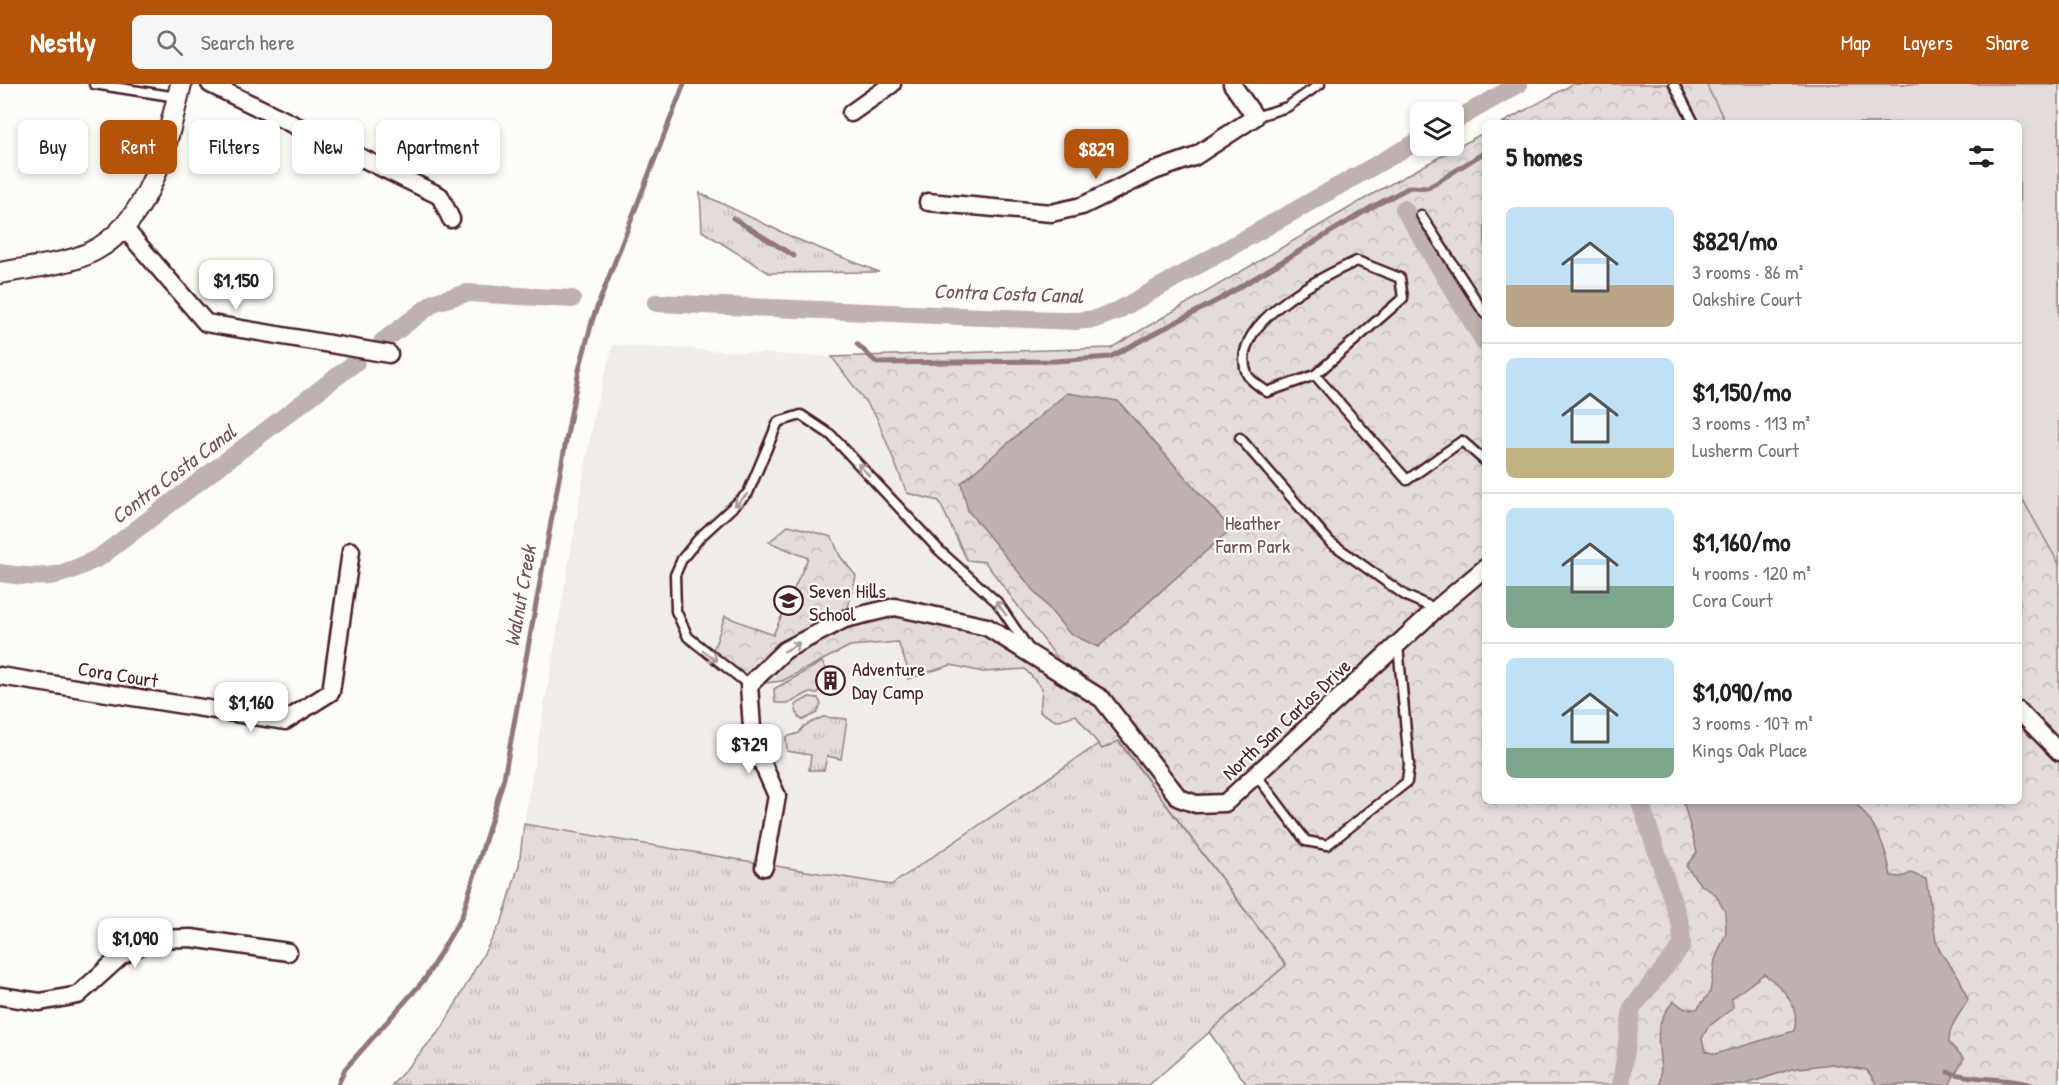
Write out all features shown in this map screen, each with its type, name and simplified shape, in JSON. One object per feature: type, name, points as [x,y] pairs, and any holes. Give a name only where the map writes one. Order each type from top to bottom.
[{"type":"street","points":[[210,84],[440,196],[451,219]]},
{"type":"street","points":[[851,113],[892,84]]},
{"type":"street","points":[[927,202],[1051,213],[1082,206],[1154,171],[1194,157],[1255,117],[1232,84]]},
{"type":"street","points":[[0,273],[78,257],[105,245],[125,229],[151,185],[179,91]]},
{"type":"street","points":[[125,229],[206,323],[389,354]]},
{"type":"street","name":"Cora Court","points":[[0,676],[285,721],[331,692],[351,551]]},
{"type":"street","name":"North San Carlos Drive","points":[[749,685],[785,650],[845,619],[895,608],[987,627],[1102,699],[1179,798],[1196,804],[1225,803],[1436,609],[1482,571]]},
{"type":"street","points":[[749,685],[753,742],[777,796],[764,867]]},
{"type":"street","points":[[2022,714],[2059,752]]},
{"type":"street","points":[[0,996],[40,1002],[78,995],[121,956],[153,939],[190,938],[288,952]]},
{"type":"lane","points":[[94,84],[179,91]]},
{"type":"lane","points":[[1255,117],[1287,107],[1320,84]]},
{"type":"lane","points":[[1674,84],[1692,120]]},
{"type":"lane","points":[[1421,215],[1482,309]]},
{"type":"lane","points":[[1357,261],[1400,278],[1403,298],[1315,375],[1267,392],[1247,376],[1243,353],[1250,337],[1279,307],[1327,274],[1357,261]]},
{"type":"lane","points":[[1315,375],[1407,480],[1462,441],[1482,458]]},
{"type":"lane","points":[[749,685],[688,637],[676,611],[675,575],[682,559],[700,537],[748,493],[778,422],[801,415],[831,435],[940,551],[997,602],[1034,657]]},
{"type":"lane","points":[[1240,438],[1330,542],[1406,596],[1436,609]]},
{"type":"lane","points":[[1257,776],[1306,841],[1327,845],[1407,782],[1409,764],[1398,645]]},
{"type":"shaded area","name":"Seven Hills School","points":[[613,345],[832,357],[1113,734],[892,885],[524,824],[595,410]]},
{"type":"shaded area","points":[[1067,393],[1118,401],[1231,529],[1098,647],[1069,633],[968,511],[961,483]]},
{"type":"shaded area","points":[[1684,804],[1856,804],[1879,836],[1891,876],[1902,877],[1911,873],[1926,879],[1936,941],[1941,953],[1959,977],[1968,1000],[1955,1020],[1949,1036],[1949,1043],[1964,1058],[1949,1085],[1877,1085],[1867,1070],[1832,1064],[1792,1069],[1743,1085],[1660,1085],[1658,1042],[1661,1022],[1674,1001],[1685,1009],[1697,1009],[1710,993],[1715,960],[1726,933],[1725,912],[1715,894],[1700,884],[1686,866],[1697,852]],"holes":[[[1764,974],[1784,991],[1793,1006],[1796,1022],[1794,1031],[1715,1054],[1705,1051],[1702,1039],[1708,1027],[1733,1008],[1732,998]]]},
{"type":"green space","name":"Heather Farm Park","points":[[1573,84],[2059,84],[2059,1085],[1247,1085],[1209,1032],[1286,965],[1119,741],[1102,749],[1076,715],[1056,721],[1040,712],[1042,688],[1025,669],[983,672],[951,665],[908,679],[909,672],[898,642],[850,646],[782,681],[749,685],[711,657],[725,616],[773,635],[808,558],[769,542],[789,525],[832,537],[840,556],[856,576],[845,619],[895,607],[987,627],[1058,671],[1061,663],[985,562],[967,560],[939,501],[907,493],[876,416],[832,357],[1111,348],[1441,156],[1464,156],[1464,144],[1482,134],[1482,804],[2022,804],[2022,120],[1507,120]]},
{"type":"green space","points":[[1706,84],[2059,84],[2059,564],[2022,498],[2022,120],[1724,120]]},
{"type":"green space","points":[[700,193],[794,238],[879,272],[769,273],[702,231]]},
{"type":"green space","points":[[822,662],[826,669],[818,693],[808,693],[790,703],[775,703],[774,689]]},
{"type":"green space","points":[[809,697],[818,698],[821,704],[817,713],[803,720],[798,717],[795,705]]},
{"type":"green space","points":[[823,717],[847,719],[841,759],[827,756],[824,770],[809,770],[811,755],[787,751],[786,737],[799,733],[804,726]]},
{"type":"green space","points":[[1113,734],[1286,965],[1149,1085],[392,1085],[442,1028],[502,921],[519,865],[524,824],[891,885]]},
{"type":"waterway","name":"Walnut Creek","points":[[338,1085],[345,1069],[425,979],[462,916],[504,778],[579,370],[593,318],[684,84]]},
{"type":"waterway","name":"Contra Costa Canal","points":[[1464,115],[1519,84]]},
{"type":"waterway","name":"Contra Costa Canal","points":[[656,303],[1076,321],[1095,319],[1117,311],[1410,146]]},
{"type":"waterway","points":[[857,344],[877,363],[1056,361],[1110,357],[1220,299],[1372,207],[1410,187],[1428,188],[1482,154]]},
{"type":"waterway","points":[[1404,209],[1482,338]]},
{"type":"waterway","points":[[733,218],[794,256]]},
{"type":"waterway","name":"Contra Costa Canal","points":[[382,342],[435,302],[467,293],[572,299]]},
{"type":"waterway","name":"Contra Costa Canal","points":[[0,573],[52,576],[100,557],[356,362]]},
{"type":"waterway","points":[[1621,1085],[1632,1008],[1682,946],[1681,926],[1641,804]]},
{"type":"waterway","points":[[1948,1072],[2032,1085]]},
{"type":"place","name":"Seven Hills School","points":[[788,601]]},
{"type":"place","name":"Adventure Day Camp","points":[[831,680]]}]
